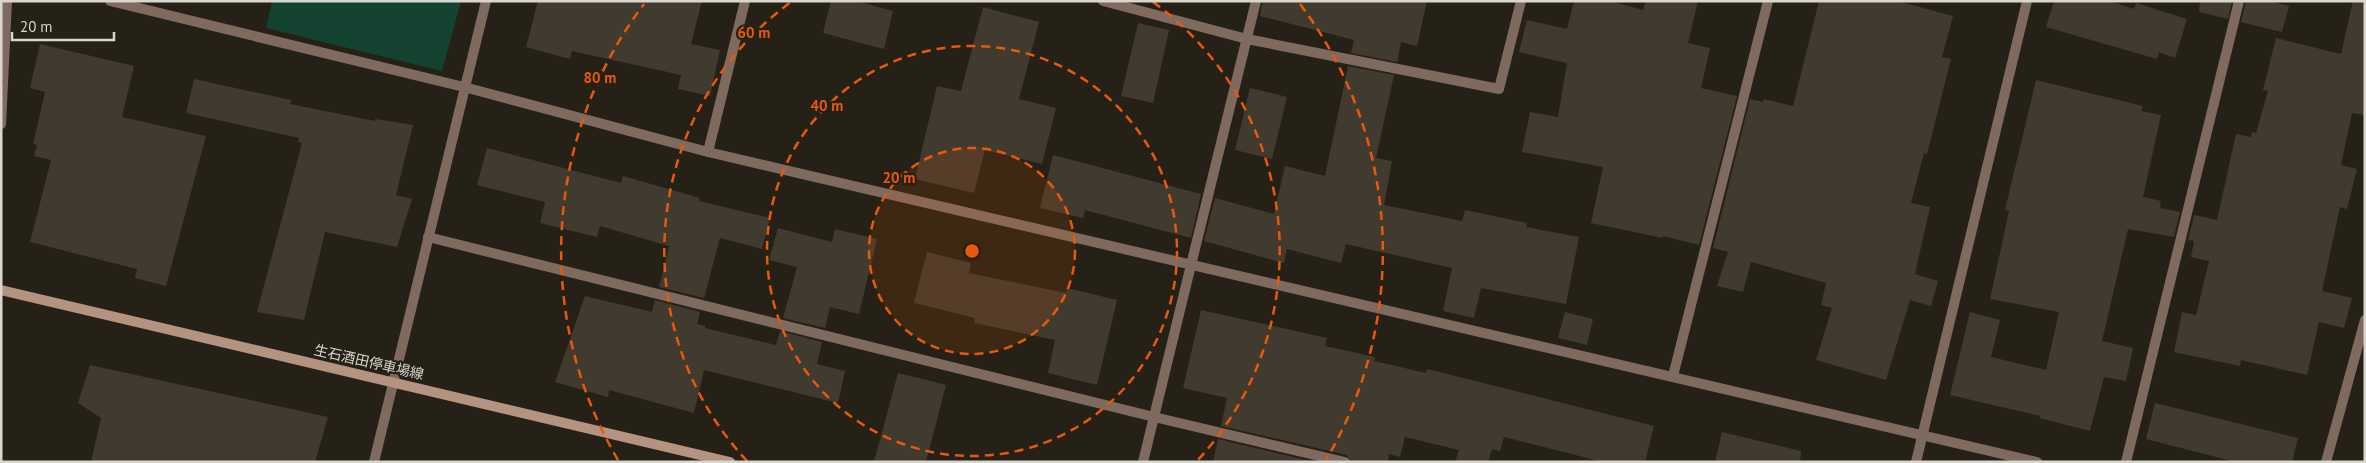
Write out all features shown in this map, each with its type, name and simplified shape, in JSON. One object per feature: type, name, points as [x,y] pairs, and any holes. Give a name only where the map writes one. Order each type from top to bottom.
[{"type":"main road","name":"生石酒田停車場線","points":[[1,290],[730,462]]},
{"type":"street","points":[[1,124],[7,1]]},
{"type":"street","points":[[110,1],[464,87],[708,152],[2037,462]]},
{"type":"street","points":[[374,462],[486,1]]},
{"type":"street","points":[[708,152],[745,1]]},
{"type":"street","points":[[1103,1],[1247,39],[1499,89],[1521,1]]},
{"type":"street","points":[[1143,462],[1256,1]]},
{"type":"street","points":[[1673,376],[1768,1]]},
{"type":"street","points":[[1916,462],[2027,1]]},
{"type":"street","points":[[2126,462],[2239,1]]},
{"type":"street","points":[[428,237],[1154,417],[1345,462]]},
{"type":"street","points":[[2326,462],[2365,320]]},
{"type":"green space","points":[[272,1],[461,1],[442,71],[266,28]]},
{"type":"building","points":[[538,1],[702,1],[691,44],[720,50],[710,96],[678,89],[681,75],[572,51],[570,59],[526,47]]},
{"type":"building","points":[[831,1],[856,1],[893,11],[884,49],[823,33]]},
{"type":"building","points":[[1263,1],[1427,1],[1417,46],[1401,42],[1397,62],[1351,53],[1354,40],[1260,16]]},
{"type":"building","points":[[1574,1],[1610,1],[1643,10],[1646,1],[1698,1],[1688,43],[1710,48],[1701,88],[1737,96],[1699,245],[1663,236],[1663,238],[1591,223],[1603,167],[1522,152],[1530,112],[1558,117],[1567,63],[1519,52],[1527,20],[1567,29]]},
{"type":"building","points":[[1819,1],[1897,1],[1953,16],[1942,57],[1951,59],[1927,154],[1924,153],[1911,203],[1930,207],[1915,274],[1938,281],[1931,306],[1910,300],[1886,380],[1816,360],[1832,308],[1821,305],[1826,283],[1751,262],[1743,292],[1717,286],[1728,252],[1713,248],[1750,99],[1763,102],[1764,99],[1793,106]]},
{"type":"building","points":[[2054,1],[2109,1],[2134,9],[2136,3],[2187,19],[2175,58],[2159,52],[2157,59],[2046,27]]},
{"type":"building","points":[[2200,1],[2232,1],[2228,19],[2199,12]]},
{"type":"building","points":[[2246,1],[2269,1],[2289,6],[2282,32],[2241,22]]},
{"type":"building","points":[[2353,1],[2365,1],[2365,115],[2352,113],[2341,165],[2357,169],[2347,209],[2340,207],[2322,291],[2352,298],[2344,328],[2319,322],[2307,375],[2241,360],[2240,366],[2174,352],[2182,312],[2196,315],[2209,261],[2191,257],[2194,241],[2188,240],[2194,215],[2217,220],[2236,134],[2251,137],[2252,132],[2256,133],[2268,91],[2263,90],[2276,38],[2341,54]]},
{"type":"building","points":[[983,7],[1039,22],[1019,99],[1056,108],[1042,164],[985,150],[974,193],[915,179],[937,86],[961,91]]},
{"type":"building","points":[[1138,23],[1169,30],[1153,103],[1121,96]]},
{"type":"building","points":[[40,44],[134,66],[122,117],[206,136],[166,286],[135,278],[137,269],[30,242],[51,160],[34,156],[37,145],[33,144],[45,92],[30,88]]},
{"type":"building","points":[[1348,66],[1394,75],[1376,158],[1392,161],[1384,205],[1462,221],[1465,210],[1527,223],[1526,227],[1579,237],[1566,304],[1481,288],[1474,318],[1443,311],[1452,268],[1346,244],[1341,263],[1287,249],[1284,263],[1204,241],[1215,198],[1274,214],[1285,166],[1325,176]]},
{"type":"building","points":[[194,79],[291,100],[290,104],[375,121],[375,119],[413,125],[396,195],[412,199],[397,247],[325,232],[304,320],[257,312],[302,143],[298,142],[299,138],[186,113]]},
{"type":"building","points":[[2036,80],[2143,106],[2141,111],[2161,115],[2143,197],[2161,201],[2160,208],[2180,212],[2174,237],[2128,229],[2102,341],[2133,348],[2126,381],[2104,377],[2090,431],[2039,418],[2040,416],[1950,395],[1970,312],[2000,320],[1991,357],[2046,370],[2059,312],[1990,299],[2009,211],[2005,210]]},
{"type":"building","points":[[1250,88],[1287,97],[1272,159],[1235,150]]},
{"type":"building","points":[[487,148],[621,183],[623,176],[700,198],[699,201],[770,218],[762,249],[720,238],[704,298],[659,287],[669,246],[600,226],[597,237],[540,223],[545,202],[477,185]]},
{"type":"building","points":[[1053,155],[1201,194],[1191,238],[1085,210],[1083,218],[1040,208]]},
{"type":"building","points":[[778,228],[832,242],[835,229],[877,239],[859,314],[830,307],[825,328],[783,318],[797,267],[769,260]]},
{"type":"building","points":[[927,252],[971,263],[969,273],[1066,293],[1067,288],[1117,300],[1097,385],[1048,373],[1055,340],[974,323],[975,318],[914,303]]},
{"type":"building","points":[[585,296],[652,312],[655,300],[700,312],[697,324],[705,326],[705,328],[776,345],[780,331],[822,342],[817,364],[845,371],[838,403],[704,370],[694,413],[609,390],[608,397],[555,382]]},
{"type":"building","points":[[1201,310],[1327,338],[1325,346],[1375,357],[1374,361],[1426,373],[1427,369],[1654,426],[1645,462],[1603,462],[1504,437],[1500,451],[1492,449],[1488,462],[1455,462],[1459,450],[1405,437],[1400,457],[1389,454],[1388,462],[1352,462],[1347,455],[1221,426],[1227,398],[1183,388]]},
{"type":"building","points":[[1565,312],[1593,319],[1587,345],[1558,338]]},
{"type":"building","points":[[90,365],[328,417],[315,462],[91,462],[101,418],[78,403]]},
{"type":"building","points":[[898,373],[946,385],[926,462],[874,462]]},
{"type":"building","points":[[2155,403],[2298,438],[2292,462],[2236,462],[2146,439]]},
{"type":"building","points":[[1722,432],[1801,451],[1800,462],[1715,462]]},
{"type":"building","points":[[1218,439],[1314,462],[1213,462]]}]
